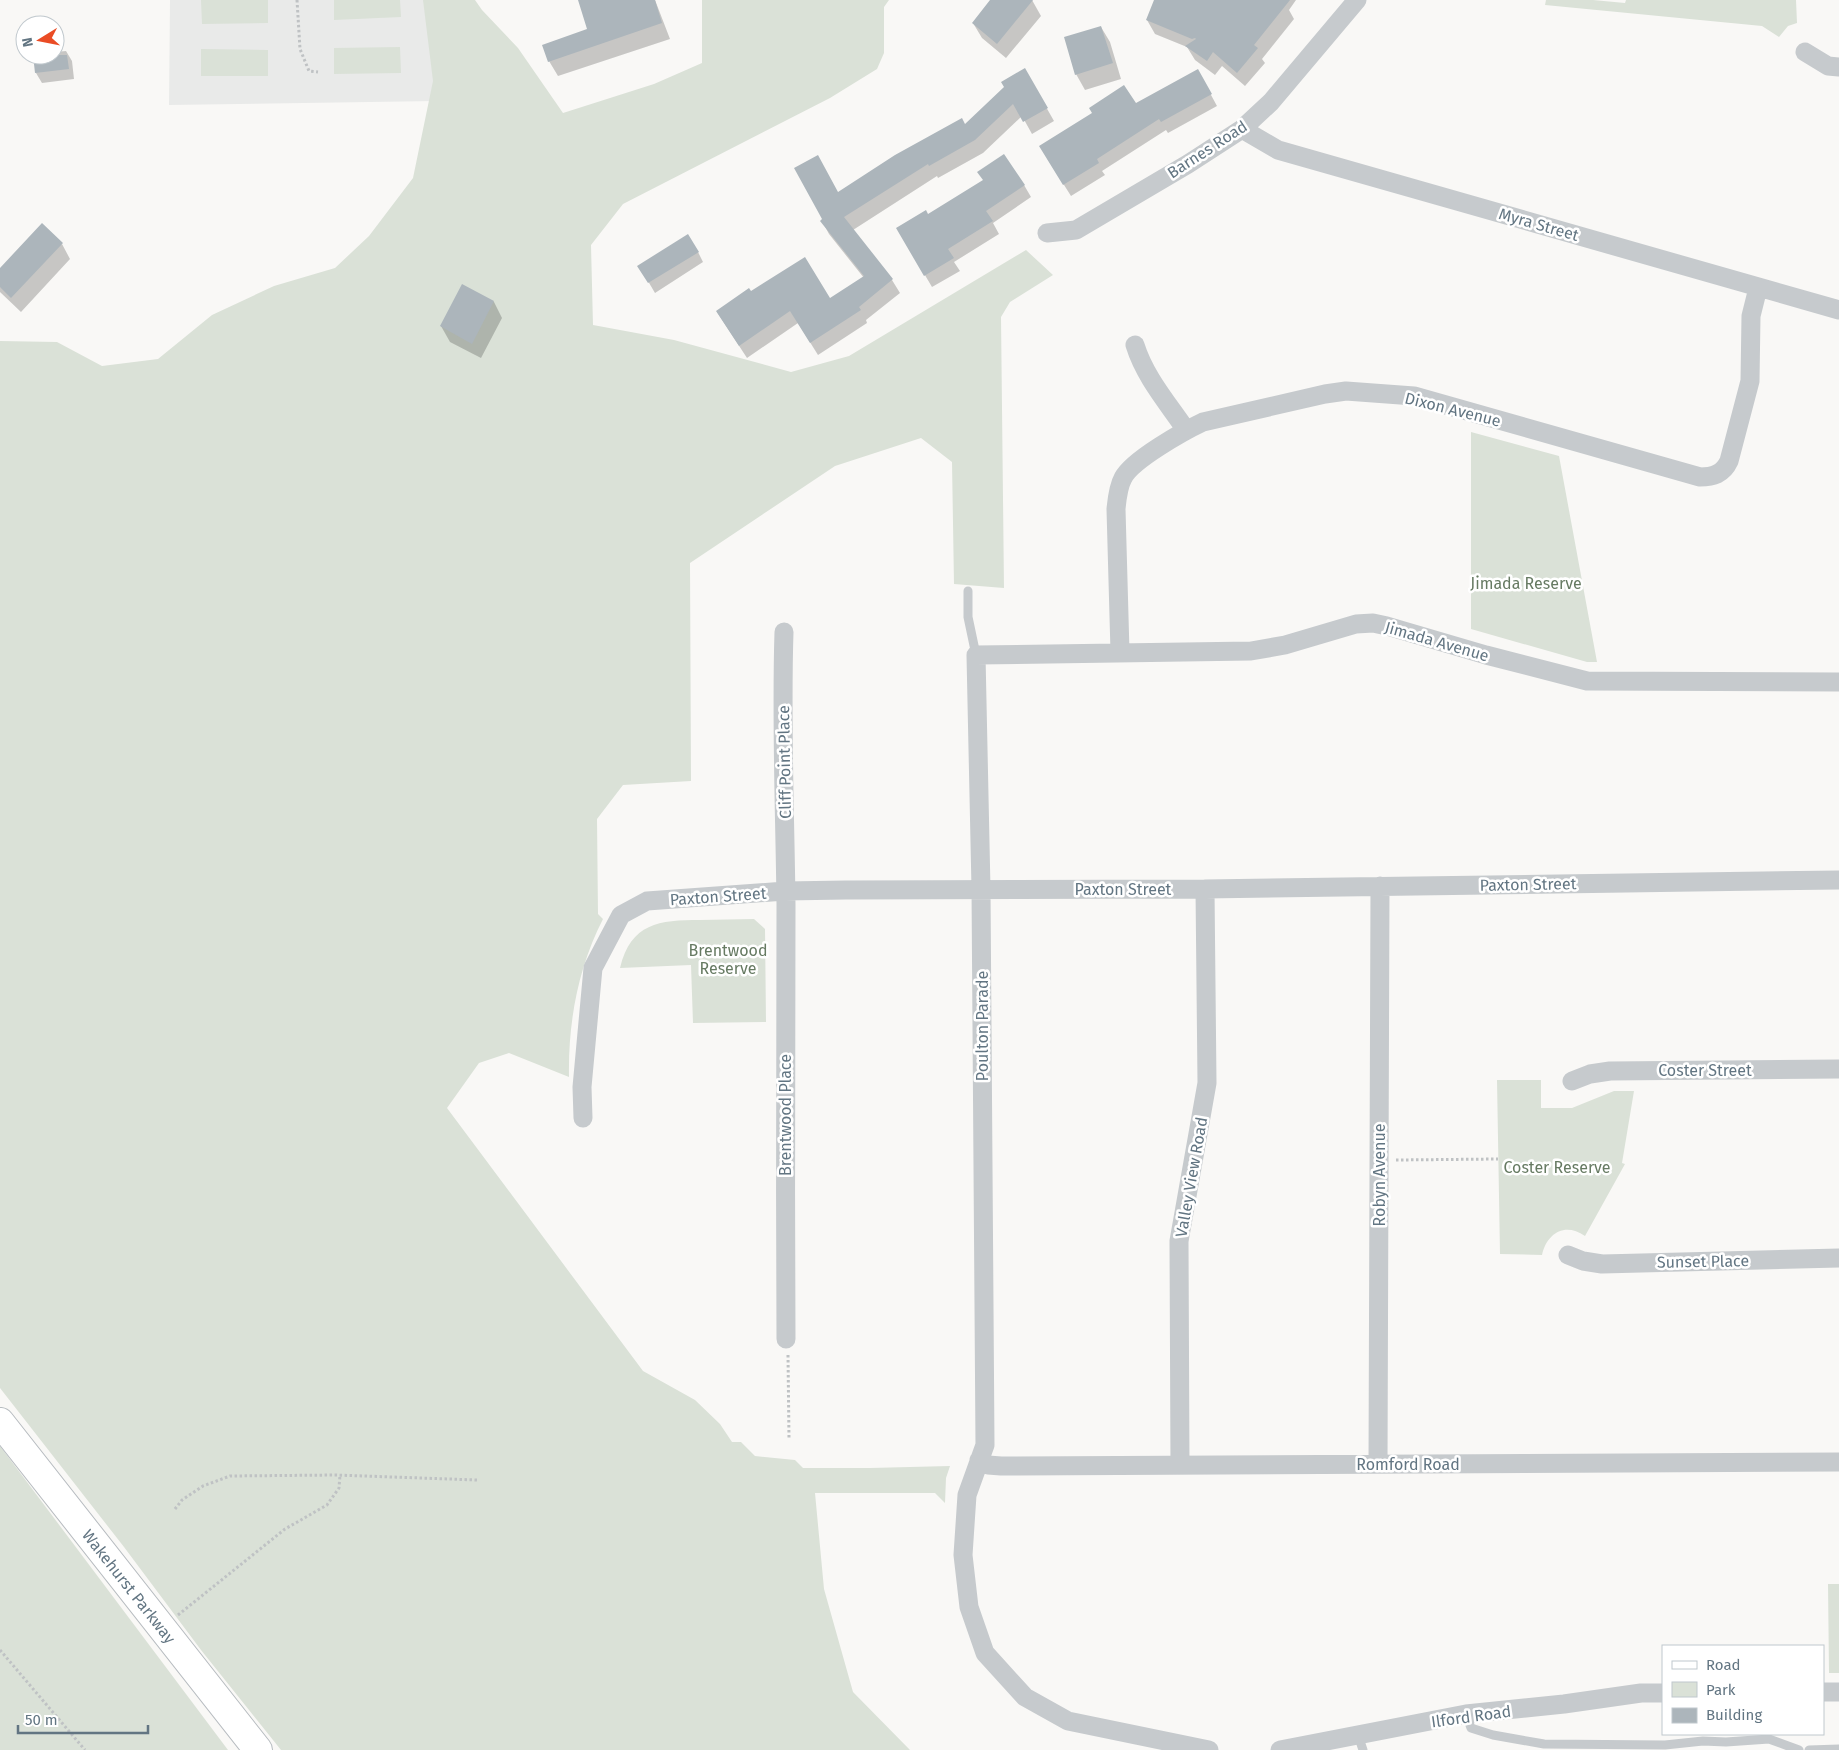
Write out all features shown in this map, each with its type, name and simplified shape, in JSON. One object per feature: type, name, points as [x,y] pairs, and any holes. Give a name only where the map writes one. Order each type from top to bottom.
[{"type":"main road","name":"Wakehurst Parkway","points":[[0,1422],[258,1750]]},
{"type":"street","name":"Barnes Road","points":[[1047,233],[1076,230],[1188,164],[1242,129],[1271,102],[1357,0]]},
{"type":"street","points":[[1805,52],[1828,66],[1839,67]]},
{"type":"street","name":"Myra Street","points":[[1242,129],[1278,150],[1839,310]]},
{"type":"street","name":"Dixon Avenue","points":[[1120,652],[1116,509],[1122,479],[1130,469],[1186,430],[1203,422],[1325,394],[1346,391],[1414,396],[1700,478],[1711,477],[1726,468],[1729,461],[1750,381],[1751,316],[1758,288]]},
{"type":"street","points":[[1135,345],[1148,377],[1186,430]]},
{"type":"street","name":"Jimada Avenue","points":[[976,655],[1251,651],[1285,645],[1356,624],[1373,623],[1587,681],[1839,682]]},
{"type":"street","name":"Cliff Point Place","points":[[784,632],[782,682],[786,891]]},
{"type":"street","name":"Poulton Parade","points":[[976,655],[981,889],[985,1445],[978,1460]]},
{"type":"street","name":"Paxton Street","points":[[583,1118],[582,1087],[593,968],[621,915],[646,901],[786,891],[1205,889],[1839,880]]},
{"type":"street","name":"Robyn Avenue","points":[[1378,1464],[1380,886]]},
{"type":"street","name":"Valley View Road","points":[[1180,1465],[1179,1241],[1207,1083],[1205,889]]},
{"type":"street","name":"Brentwood Place","points":[[786,891],[784,1146],[786,1340]]},
{"type":"street","name":"Coster Street","points":[[1572,1081],[1590,1074],[1610,1071],[1839,1069]]},
{"type":"street","name":"Sunset Place","points":[[1568,1255],[1583,1261],[1602,1264],[1839,1258]]},
{"type":"street","points":[[978,1460],[967,1494],[963,1555],[970,1607],[985,1653],[1025,1697],[1068,1721],[1209,1750]]},
{"type":"street","name":"Romford Road","points":[[978,1460],[988,1465],[1001,1466],[1839,1462]]},
{"type":"street","points":[[1824,1692],[1839,1692]]},
{"type":"street","name":"Ilford Road","points":[[1280,1750],[1360,1743],[1466,1714],[1564,1704],[1641,1693],[1662,1693]]},
{"type":"lane","name":"Poulton Parade","points":[[968,591],[968,617],[976,655]]},
{"type":"lane","points":[[1466,1714],[1471,1728],[1493,1735],[1544,1744],[1665,1745],[1703,1740],[1726,1742],[1769,1738],[1799,1750]]},
{"type":"lane","points":[[1809,1750],[1839,1750]]},
{"type":"path","points":[[297,0],[300,49],[309,71],[318,72]]},
{"type":"path","points":[[1379,1160],[1498,1159]]},
{"type":"path","points":[[786,1340],[789,1360],[789,1439]]},
{"type":"path","points":[[162,1628],[285,1529],[327,1505],[340,1488],[340,1475]]},
{"type":"path","points":[[175,1509],[182,1500],[203,1486],[230,1476],[340,1475],[477,1480]]},
{"type":"path","points":[[0,1650],[85,1750]]},
{"type":"shaded area","points":[[170,0],[434,0],[436,101],[169,105]]},
{"type":"green space","points":[[201,0],[268,0],[268,23],[202,24]]},
{"type":"green space","points":[[334,0],[400,0],[401,17],[334,20]]},
{"type":"green space","points":[[423,0],[475,0],[518,48],[563,113],[654,84],[702,63],[702,0],[889,0],[884,7],[884,53],[877,69],[830,98],[623,204],[591,245],[593,325],[674,340],[791,372],[849,356],[1026,250],[1053,275],[1010,302],[1001,317],[1004,588],[954,584],[952,462],[921,438],[835,466],[690,563],[691,781],[623,785],[597,819],[598,914],[603,919],[587,957],[576,996],[570,1036],[569,1077],[509,1053],[479,1063],[447,1108],[643,1371],[695,1400],[720,1424],[732,1442],[741,1442],[755,1456],[795,1460],[803,1468],[950,1466],[946,1478],[945,1503],[935,1493],[815,1493],[824,1589],[853,1692],[910,1750],[281,1750],[201,1650],[124,1547],[0,1388],[0,341],[57,342],[102,366],[158,359],[212,315],[274,286],[335,268],[369,236],[413,178],[433,81]]},
{"type":"green space","points":[[1546,0],[1593,0],[1625,3],[1626,0],[1796,0],[1797,23],[1788,26],[1779,37],[1762,26],[1545,5]]},
{"type":"green space","points":[[400,47],[401,73],[334,74],[334,48]]},
{"type":"green space","points":[[201,49],[268,50],[268,76],[201,76]]},
{"type":"green space","name":"Jimada Reserve","points":[[1471,432],[1559,456],[1597,662],[1587,662],[1471,629]]},
{"type":"green space","name":"Brentwood Reserve","points":[[754,919],[765,929],[766,1022],[693,1023],[691,965],[620,968],[631,942],[639,933],[649,927],[660,923],[685,920]]},
{"type":"green space","name":"Coster Reserve","points":[[1497,1080],[1541,1080],[1541,1108],[1572,1108],[1614,1091],[1634,1091],[1622,1163],[1625,1164],[1585,1236],[1571,1230],[1558,1232],[1548,1241],[1542,1255],[1500,1254]]},
{"type":"green space","points":[[0,1446],[228,1750],[0,1750]]},
{"type":"green space","points":[[1828,1584],[1839,1584],[1839,1673],[1829,1673]]},
{"type":"building","points":[[578,0],[655,0],[662,23],[548,62],[542,45],[587,29]]},
{"type":"building","points":[[990,0],[1033,0],[997,44],[972,23]]},
{"type":"building","points":[[1154,0],[1290,0],[1254,45],[1258,48],[1237,73],[1213,52],[1207,61],[1185,46],[1195,38],[1192,39],[1146,20]]},
{"type":"building","points":[[1101,26],[1113,63],[1075,75],[1064,37]]},
{"type":"building","points":[[65,55],[67,55],[69,69],[35,73],[34,65],[65,65]]},
{"type":"building","points":[[1025,68],[1048,108],[1023,122],[1013,104],[975,140],[929,166],[928,164],[844,217],[893,279],[859,307],[861,310],[810,343],[790,311],[739,346],[716,311],[749,288],[751,291],[805,257],[830,298],[864,276],[820,221],[822,219],[794,168],[818,155],[838,192],[895,155],[962,118],[965,124],[1004,87],[1001,82]]},
{"type":"building","points":[[1198,69],[1212,94],[1161,122],[1159,119],[1097,159],[1099,163],[1063,185],[1039,146],[1092,113],[1089,108],[1124,85],[1136,103]]},
{"type":"building","points":[[1004,154],[1025,185],[986,211],[993,221],[948,249],[954,258],[924,276],[896,228],[926,210],[928,214],[983,180],[977,172]]},
{"type":"building","points":[[42,223],[63,243],[11,298],[0,287],[0,268]]},
{"type":"building","points":[[688,234],[699,252],[648,283],[637,266]]},
{"type":"building","points":[[462,284],[494,301],[472,344],[440,326]]}]
